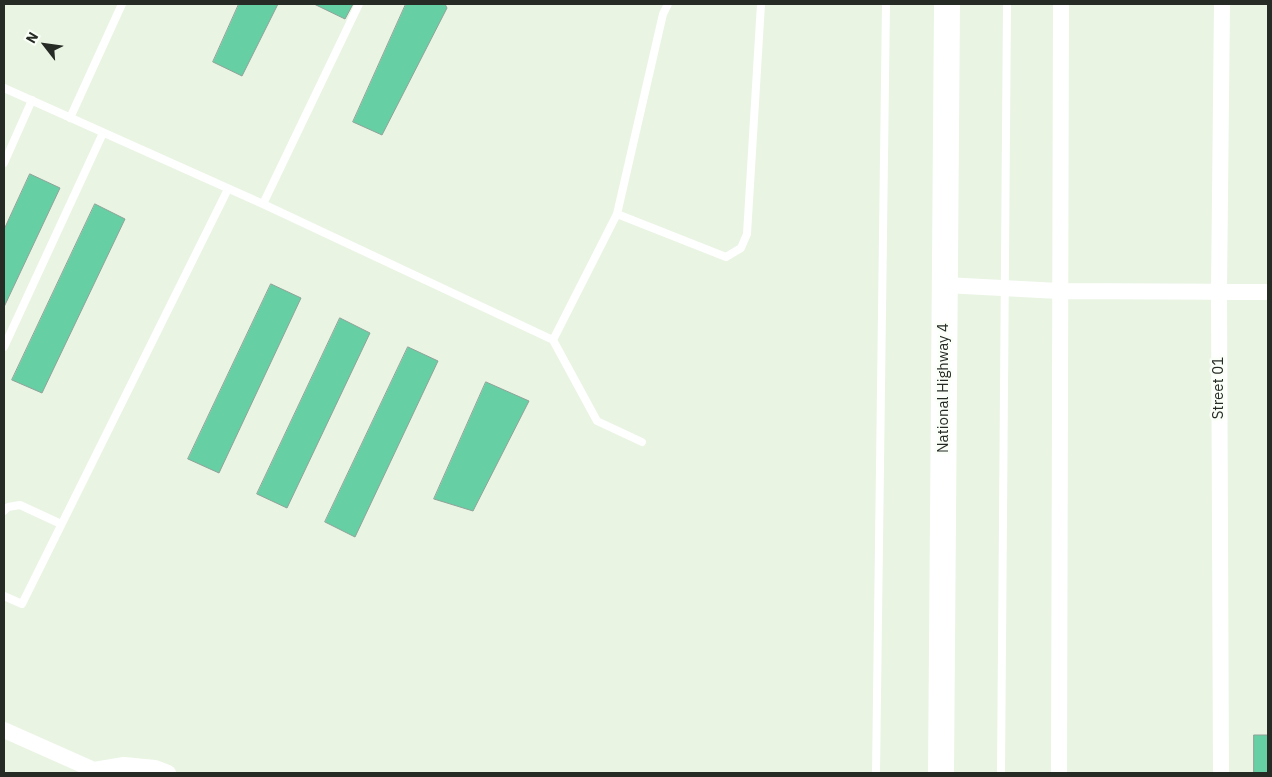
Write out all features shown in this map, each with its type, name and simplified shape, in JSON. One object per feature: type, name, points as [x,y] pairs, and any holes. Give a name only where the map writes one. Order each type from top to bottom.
[{"type":"highway","name":"National Highway 4","points":[[941,773],[947,4]]},
{"type":"street","points":[[1059,773],[1060,4]]},
{"type":"street","name":"Street 01","points":[[1221,773],[1219,292],[1222,4]]},
{"type":"street","points":[[945,285],[1059,291],[1268,292]]},
{"type":"street","points":[[4,730],[94,770],[155,768],[168,773]]},
{"type":"lane","points":[[70,118],[122,4]]},
{"type":"lane","points":[[263,204],[359,4]]},
{"type":"lane","points":[[553,340],[618,214],[663,14],[668,4]]},
{"type":"lane","points":[[618,214],[726,257],[741,248],[747,234],[761,4]]},
{"type":"lane","points":[[876,773],[886,4]]},
{"type":"lane","points":[[1001,773],[1007,4]]},
{"type":"lane","points":[[4,88],[263,204],[553,340],[597,422],[642,442]]},
{"type":"lane","points":[[4,163],[32,100]]},
{"type":"lane","points":[[4,347],[103,132]]},
{"type":"lane","points":[[4,596],[22,604],[228,189]]},
{"type":"lane","points":[[5,508],[20,506],[61,524]]},
{"type":"building","points":[[239,4],[278,4],[242,76],[213,62]]},
{"type":"building","points":[[317,4],[353,4],[345,19]]},
{"type":"building","points":[[406,4],[445,4],[447,8],[382,135],[353,122]]},
{"type":"building","points":[[30,174],[60,188],[4,307],[4,230]]},
{"type":"building","points":[[95,204],[125,219],[42,393],[12,380]]},
{"type":"building","points":[[271,284],[301,298],[219,473],[188,459]]},
{"type":"building","points":[[340,318],[370,333],[287,508],[257,494]]},
{"type":"building","points":[[408,347],[438,361],[355,537],[325,522]]},
{"type":"building","points":[[486,382],[529,401],[473,511],[434,499]]},
{"type":"building","points":[[1254,735],[1268,735],[1268,773],[1254,773]]}]
